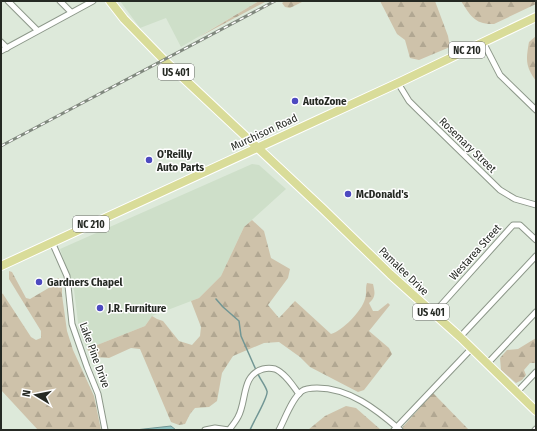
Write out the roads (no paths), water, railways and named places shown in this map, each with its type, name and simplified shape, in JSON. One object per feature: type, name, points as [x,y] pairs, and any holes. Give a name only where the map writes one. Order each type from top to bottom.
[{"type":"main road","name":"US 401","points":[[110,1],[124,19],[164,60],[256,147]]},
{"type":"main road","name":"Murchison Road","points":[[1,266],[536,17]]},
{"type":"main road","name":"Pamalee Drive","points":[[256,147],[327,212],[433,314],[460,337],[536,411]]},
{"type":"street","points":[[8,1],[37,30]]},
{"type":"street","points":[[60,1],[72,12]]},
{"type":"street","points":[[1,51],[37,30],[93,1]]},
{"type":"street","points":[[1,42],[7,48]]},
{"type":"street","points":[[483,42],[500,75],[536,110]]},
{"type":"street","name":"Rosemary Street","points":[[398,82],[406,97],[417,109],[500,190],[515,199],[536,205]]},
{"type":"street","name":"Westarea Street","points":[[433,314],[513,225],[520,224],[536,240]]},
{"type":"street","name":"Lake Pine Drive","points":[[52,242],[65,270],[69,285],[72,324],[87,368],[98,394],[105,430]]},
{"type":"street","points":[[460,337],[536,256]]},
{"type":"street","points":[[487,364],[536,312]]},
{"type":"street","points":[[278,430],[299,394],[303,390],[312,388],[338,390],[361,400],[397,429],[471,349]]},
{"type":"street","points":[[205,430],[215,428],[229,430],[238,417],[247,383],[251,377],[260,370],[268,368],[276,369],[299,394]]},
{"type":"street","points":[[517,392],[536,372]]},
{"type":"water","points":[[171,426],[176,430],[135,430]]},
{"type":"waterway","points":[[216,299],[239,321],[241,336],[256,370]]},
{"type":"waterway","points":[[250,430],[267,394],[267,391],[258,374]]},
{"type":"railway","points":[[1,146],[275,1]]},
{"type":"place","name":"AutoZone","points":[[295,101]]},
{"type":"place","name":"O'Reilly Auto Parts","points":[[149,160]]},
{"type":"place","name":"McDonald's","points":[[348,194]]},
{"type":"place","name":"Gardners Chapel","points":[[39,282]]},
{"type":"place","name":"J.R. Furniture","points":[[100,308]]}]
